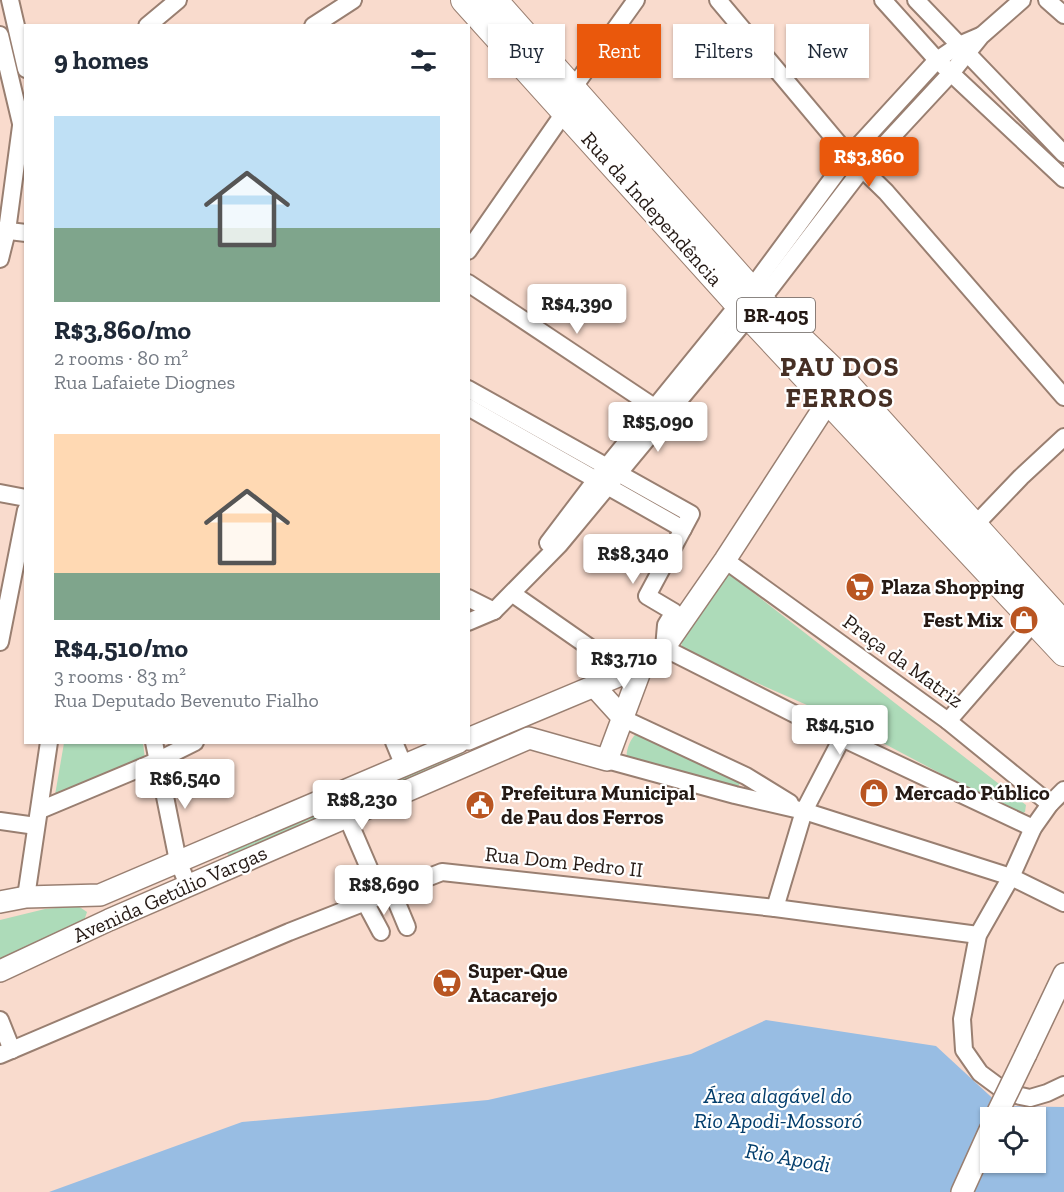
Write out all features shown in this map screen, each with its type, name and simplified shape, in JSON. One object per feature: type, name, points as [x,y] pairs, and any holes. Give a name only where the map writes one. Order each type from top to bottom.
[{"type":"highway","name":"Rua da Independência","points":[[464,0],[573,88],[750,303]]},
{"type":"highway","name":"Rua da Independência","points":[[481,16],[564,113],[836,390],[975,525],[1064,625]]},
{"type":"highway","name":"Rua da Independência","points":[[836,390],[1034,622],[1064,653]]},
{"type":"main road","points":[[470,737],[642,666],[664,648],[725,560],[836,390]]},
{"type":"main road","points":[[607,760],[642,666]]},
{"type":"main road","points":[[594,686],[624,719]]},
{"type":"main road","name":"Avenida Getúlio Vargas","points":[[0,970],[188,885],[529,738],[607,760]]},
{"type":"main road","name":"Avenida Getúlio Vargas","points":[[0,902],[26,897],[100,895],[454,744]]},
{"type":"main road","points":[[100,895],[109,920]]},
{"type":"main road","points":[[1001,1107],[1064,974]]},
{"type":"main road","points":[[962,1192],[980,1152]]},
{"type":"street","points":[[149,24],[178,0]]},
{"type":"street","points":[[316,24],[353,0]]},
{"type":"street","points":[[573,88],[636,0]]},
{"type":"street","points":[[718,0],[849,156],[886,192],[1064,398]]},
{"type":"street","points":[[883,0],[937,60],[1064,179]]},
{"type":"street","points":[[916,0],[1062,152],[1048,162]]},
{"type":"street","points":[[750,303],[849,156],[937,60],[963,50],[1022,0]]},
{"type":"street","points":[[1047,0],[1064,15]]},
{"type":"street","points":[[0,260],[3,230],[23,124],[12,50],[15,3]]},
{"type":"street","points":[[0,34],[24,66]]},
{"type":"street","points":[[470,621],[494,611],[513,594],[531,572],[552,537],[606,478],[862,170],[952,72],[963,50]]},
{"type":"street","points":[[470,248],[564,113]]},
{"type":"street","points":[[3,230],[24,233]]},
{"type":"street","points":[[470,285],[660,411]]},
{"type":"street","points":[[470,390],[682,529],[647,596],[674,612],[666,625],[664,648],[842,738],[1033,828]]},
{"type":"street","points":[[470,408],[606,478]]},
{"type":"street","points":[[975,525],[1064,437]]},
{"type":"street","points":[[0,493],[24,498]]},
{"type":"street","points":[[0,642],[24,520]]},
{"type":"street","name":"Praça da Matriz","points":[[725,560],[948,721],[1050,804]]},
{"type":"street","points":[[513,594],[612,663],[615,677]]},
{"type":"street","points":[[470,599],[494,611]]},
{"type":"street","points":[[948,721],[1034,622]]},
{"type":"street","points":[[624,719],[746,776],[804,811]]},
{"type":"street","points":[[775,908],[804,811],[842,738]]},
{"type":"street","points":[[26,897],[49,744]]},
{"type":"street","points":[[154,744],[178,861],[188,885]]},
{"type":"street","points":[[40,810],[157,761],[191,744]]},
{"type":"street","points":[[395,744],[404,766]]},
{"type":"street","points":[[607,760],[735,795],[804,811],[1011,877],[1064,903]]},
{"type":"street","points":[[1064,790],[1050,804],[1033,828],[1011,877],[978,935],[962,1019],[964,1050],[980,1073],[1007,1093],[1030,1098],[1064,1085]]},
{"type":"street","points":[[347,817],[407,927]]},
{"type":"street","points":[[0,821],[36,826]]},
{"type":"street","name":"Rua Dom Pedro II","points":[[6,1053],[289,932],[442,872],[775,908],[978,935]]},
{"type":"street","points":[[365,902],[381,932]]},
{"type":"street","points":[[0,1020],[6,1053]]},
{"type":"green space","points":[[728,573],[1026,805],[1025,812],[1019,815],[832,716],[682,650],[681,639]]},
{"type":"green space","points":[[636,734],[737,780],[740,783],[737,789],[627,760],[628,746]]},
{"type":"green space","points":[[64,744],[143,744],[145,759],[55,795]]},
{"type":"green space","points":[[461,749],[464,755],[383,790],[381,785]]},
{"type":"green space","points":[[360,794],[363,799],[230,858],[227,853]]},
{"type":"green space","points":[[78,906],[87,912],[84,921],[0,961],[0,920],[45,909]]},
{"type":"water","name":"Área alagável do Rio Apodi-Mossoró","points":[[766,1020],[936,1046],[1001,1106],[1064,1107],[1064,1192],[49,1192],[242,1122],[488,1100],[691,1054]]},
{"type":"place","name":"Plaza Shopping","points":[[860,587]]},
{"type":"place","name":"Fest Mix","points":[[1024,620]]},
{"type":"place","name":"Mercado Público","points":[[874,793]]},
{"type":"place","name":"Prefeitura Municipal de Pau dos Ferros","points":[[480,805]]},
{"type":"place","name":"Super-Que Atacarejo","points":[[447,983]]},
{"type":"district","name":"PAU DOS FERROS","points":[[840,382]]},
{"type":"water label","name":"Rio Apodi","points":[[788,1157]]}]
